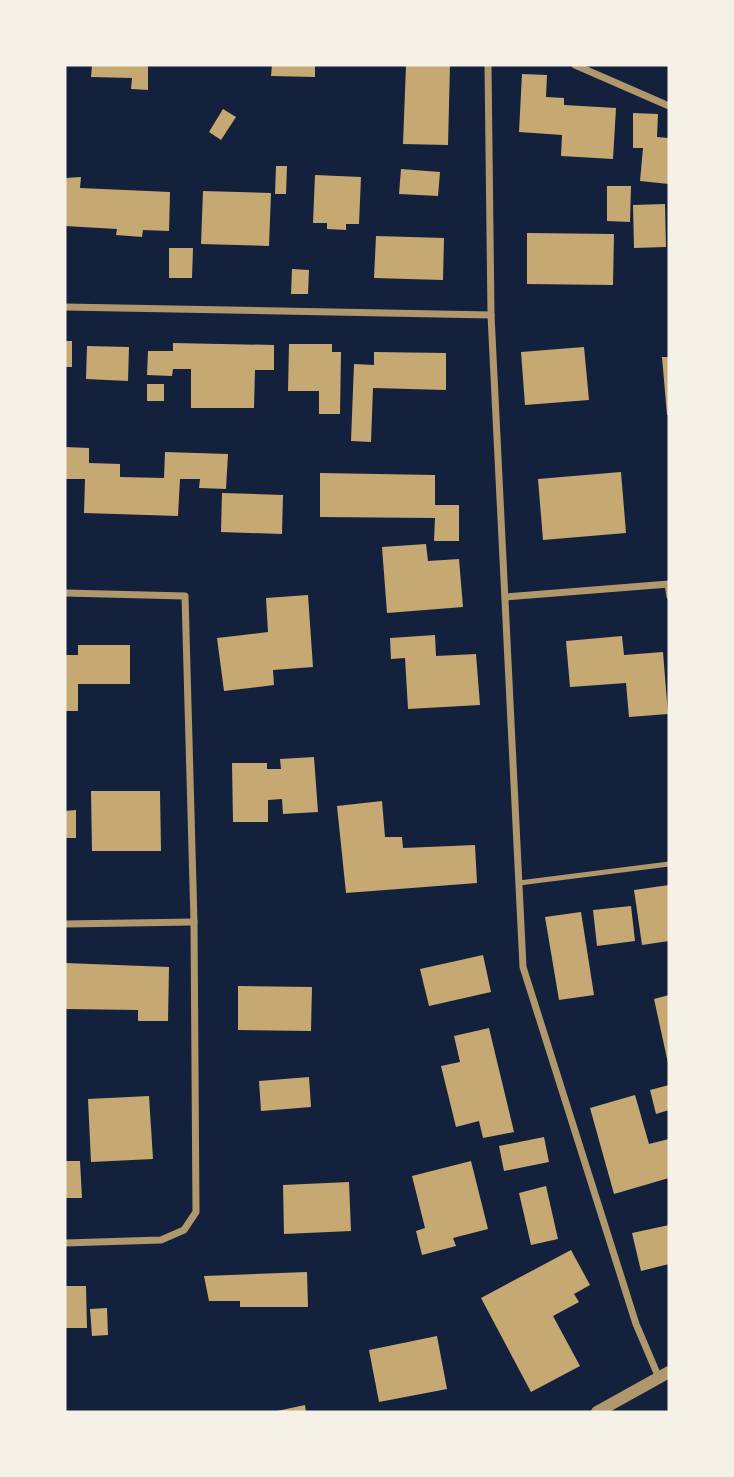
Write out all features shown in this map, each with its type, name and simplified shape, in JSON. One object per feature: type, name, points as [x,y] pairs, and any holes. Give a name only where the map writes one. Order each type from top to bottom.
[{"type":"street","points":[[488,65],[491,315],[523,967],[636,1324],[666,1376],[597,1412]]},
{"type":"street","points":[[575,65],[669,106]]},
{"type":"street","points":[[65,307],[491,315]]},
{"type":"street","points":[[506,597],[668,584]]},
{"type":"street","points":[[65,593],[185,596],[194,922],[196,1212],[184,1230],[161,1240],[65,1243]]},
{"type":"street","points":[[65,924],[194,922]]},
{"type":"lane","points":[[668,584],[669,597]]},
{"type":"lane","points":[[519,883],[669,864]]},
{"type":"building","points":[[92,65],[148,65],[148,90],[131,89],[132,78],[91,77]]},
{"type":"building","points":[[272,65],[315,65],[315,77],[271,76]]},
{"type":"building","points":[[406,65],[450,65],[448,145],[403,144]]},
{"type":"building","points":[[522,74],[547,75],[546,97],[564,98],[564,105],[616,108],[613,159],[561,156],[562,135],[519,132]]},
{"type":"building","points":[[223,109],[236,117],[221,140],[209,132]]},
{"type":"building","points":[[633,113],[658,114],[657,137],[669,138],[669,184],[640,181],[643,148],[633,148]]},
{"type":"building","points":[[276,166],[287,166],[286,194],[275,194]]},
{"type":"building","points":[[401,169],[440,172],[438,196],[399,194]]},
{"type":"building","points":[[315,175],[361,177],[359,224],[346,224],[346,230],[327,229],[327,223],[313,223]]},
{"type":"building","points":[[81,177],[80,188],[170,192],[169,231],[143,230],[142,237],[116,235],[117,229],[65,226],[65,178]]},
{"type":"building","points":[[607,186],[631,186],[630,222],[607,221]]},
{"type":"building","points":[[203,191],[271,193],[269,246],[201,244]]},
{"type":"building","points":[[665,204],[666,247],[634,248],[633,205]]},
{"type":"building","points":[[527,233],[614,234],[613,285],[527,284]]},
{"type":"building","points":[[376,236],[444,238],[443,280],[374,278]]},
{"type":"building","points":[[169,248],[193,248],[192,278],[169,278]]},
{"type":"building","points":[[292,269],[309,270],[308,294],[291,294]]},
{"type":"building","points":[[65,341],[72,341],[72,367],[65,367]]},
{"type":"building","points":[[173,343],[274,345],[274,370],[255,370],[254,408],[191,408],[191,369],[173,369],[172,376],[147,375],[148,351],[173,351]]},
{"type":"building","points":[[289,344],[332,344],[332,352],[341,352],[340,414],[319,414],[319,391],[288,391]]},
{"type":"building","points":[[87,346],[129,347],[128,381],[86,379]]},
{"type":"building","points":[[584,347],[589,400],[525,405],[521,352]]},
{"type":"building","points":[[374,352],[446,353],[446,390],[373,388],[371,442],[351,441],[354,364],[374,365]]},
{"type":"building","points":[[662,357],[669,357],[669,415],[667,415]]},
{"type":"building","points":[[147,384],[164,384],[164,401],[147,401]]},
{"type":"building","points":[[65,447],[89,448],[89,463],[120,464],[120,477],[164,478],[165,452],[228,454],[226,489],[199,488],[200,479],[180,479],[178,516],[84,513],[85,479],[65,479]]},
{"type":"building","points":[[621,472],[626,533],[543,540],[538,479]]},
{"type":"building","points":[[320,473],[435,475],[435,505],[459,505],[459,541],[434,541],[435,518],[320,517]]},
{"type":"building","points":[[222,493],[283,495],[282,534],[221,532]]},
{"type":"building","points":[[426,544],[428,561],[459,559],[463,607],[387,613],[382,547]]},
{"type":"building","points":[[308,595],[313,667],[273,670],[274,685],[224,691],[217,638],[268,632],[266,598]]},
{"type":"building","points":[[435,635],[436,656],[476,654],[480,705],[408,709],[405,658],[391,659],[390,638]]},
{"type":"building","points":[[622,636],[624,655],[663,652],[668,714],[629,717],[626,683],[570,687],[566,641]]},
{"type":"building","points":[[78,645],[130,645],[130,684],[78,684],[78,711],[65,711],[65,655],[78,655]]},
{"type":"building","points":[[314,757],[318,812],[283,814],[282,799],[268,800],[268,822],[233,822],[232,763],[267,763],[267,769],[281,769],[280,759]]},
{"type":"building","points":[[91,791],[160,791],[161,851],[92,851]]},
{"type":"building","points":[[382,801],[385,837],[402,837],[403,848],[475,845],[477,883],[346,893],[337,806]]},
{"type":"building","points":[[76,810],[76,838],[65,838],[65,811]]},
{"type":"building","points":[[669,885],[669,941],[642,945],[634,890]]},
{"type":"building","points":[[631,906],[635,941],[597,946],[593,910]]},
{"type":"building","points":[[581,912],[594,995],[559,1000],[545,917]]},
{"type":"building","points":[[483,955],[491,992],[429,1006],[420,969]]},
{"type":"building","points":[[65,963],[169,967],[168,1021],[138,1021],[138,1010],[65,1009]]},
{"type":"building","points":[[238,986],[312,987],[311,1031],[238,1030]]},
{"type":"building","points":[[669,995],[669,1063],[668,1063],[654,999]]},
{"type":"building","points":[[489,1028],[514,1132],[483,1138],[479,1121],[456,1127],[441,1066],[460,1062],[454,1036]]},
{"type":"building","points":[[309,1077],[311,1107],[261,1111],[259,1081]]},
{"type":"building","points":[[669,1085],[669,1110],[656,1114],[650,1090]]},
{"type":"building","points":[[635,1095],[649,1144],[669,1139],[669,1178],[614,1194],[590,1108]]},
{"type":"building","points":[[149,1096],[153,1159],[91,1162],[88,1099]]},
{"type":"building","points":[[544,1137],[549,1162],[504,1171],[499,1146]]},
{"type":"building","points":[[65,1161],[80,1161],[82,1198],[65,1198]]},
{"type":"building","points":[[471,1161],[488,1229],[453,1238],[456,1246],[422,1255],[416,1231],[425,1228],[412,1176]]},
{"type":"building","points":[[349,1182],[351,1231],[284,1234],[283,1185]]},
{"type":"building","points":[[546,1186],[558,1239],[531,1245],[519,1193]]},
{"type":"building","points":[[669,1225],[669,1264],[641,1271],[632,1233]]},
{"type":"building","points":[[571,1250],[590,1285],[574,1294],[579,1302],[553,1316],[580,1366],[531,1392],[481,1298]]},
{"type":"building","points":[[307,1272],[308,1307],[240,1307],[240,1301],[209,1301],[204,1276]]},
{"type":"building","points":[[65,1286],[86,1286],[87,1328],[65,1328]]},
{"type":"building","points":[[107,1308],[108,1335],[92,1336],[90,1309]]},
{"type":"building","points":[[437,1336],[447,1389],[379,1402],[369,1350]]},
{"type":"building","points":[[305,1405],[306,1412],[277,1412],[277,1411]]}]
